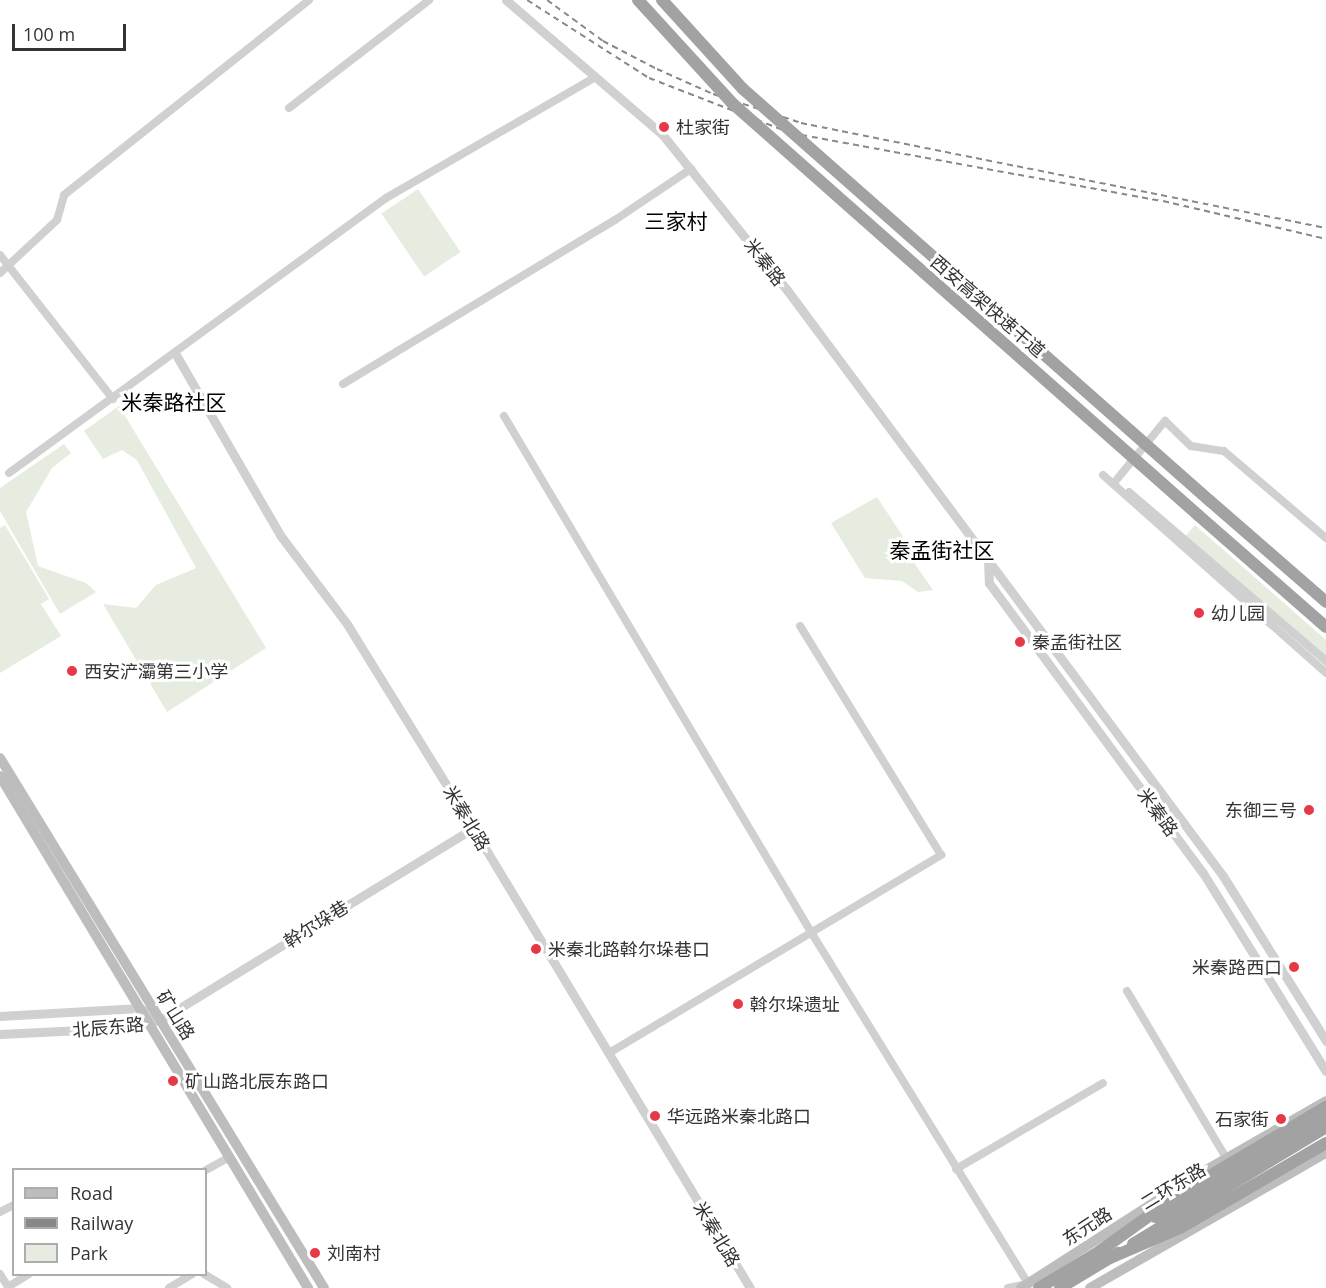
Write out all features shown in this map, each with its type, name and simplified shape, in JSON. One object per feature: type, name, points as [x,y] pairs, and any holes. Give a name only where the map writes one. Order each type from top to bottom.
[{"type":"highway","name":"西安高架快速干道","points":[[638,0],[732,103],[1326,627]]},
{"type":"highway","name":"西安高架快速干道","points":[[662,0],[757,102],[1326,602]]},
{"type":"highway","points":[[1105,1254],[1181,1193],[1326,1107]]},
{"type":"highway","name":"二环东路","points":[[1060,1288],[1105,1254],[1326,1114]]},
{"type":"highway","name":"二环东路","points":[[1029,1287],[1105,1254],[1326,1127]]},
{"type":"highway","points":[[1105,1254],[1180,1228],[1326,1143]]},
{"type":"main road","name":"矿山路","points":[[0,758],[155,1022],[229,1156],[308,1288]]},
{"type":"main road","name":"矿山路","points":[[0,776],[140,1008],[155,1022],[324,1288]]},
{"type":"main road","name":"东元路","points":[[1029,1287],[1227,1158],[1326,1101]]},
{"type":"main road","points":[[1090,1288],[1326,1153]]},
{"type":"street","points":[[0,273],[57,220],[64,195],[309,0]]},
{"type":"street","points":[[290,108],[429,0]]},
{"type":"street","name":"米秦路","points":[[506,0],[658,131],[691,169],[988,558],[1223,876],[1326,1041]]},
{"type":"street","points":[[9,473],[386,198],[596,77]]},
{"type":"street","points":[[343,384],[615,220],[691,169]]},
{"type":"street","points":[[0,255],[113,399]]},
{"type":"street","name":"米秦北路","points":[[175,353],[280,534],[347,624],[473,828],[750,1288]]},
{"type":"street","points":[[504,416],[811,932],[1029,1287],[1008,1288]]},
{"type":"street","points":[[1114,482],[1165,421],[1191,446],[1224,452],[1326,538]]},
{"type":"street","points":[[1105,474],[1326,673]]},
{"type":"street","points":[[1114,482],[1326,661]]},
{"type":"street","name":"米秦路","points":[[988,558],[989,583],[1208,880],[1326,1071]]},
{"type":"street","points":[[1025,631],[1036,623]]},
{"type":"street","points":[[609,1053],[940,855],[800,626]]},
{"type":"street","name":"幹尔垛巷","points":[[155,1022],[473,828]]},
{"type":"street","points":[[1127,991],[1227,1158]]},
{"type":"street","name":"北辰东路","points":[[0,1017],[140,1008]]},
{"type":"street","name":"北辰东路","points":[[0,1034],[155,1022]]},
{"type":"street","points":[[956,1169],[1103,1083]]},
{"type":"street","points":[[207,1169],[229,1156]]},
{"type":"street","points":[[0,1274],[8,1287],[27,1276]]},
{"type":"street","points":[[169,1288],[190,1276]]},
{"type":"street","points":[[206,1276],[227,1288]]},
{"type":"green space","points":[[418,189],[460,252],[424,277],[382,214]]},
{"type":"green space","points":[[119,406],[266,648],[167,712],[103,604],[136,608],[156,585],[196,568],[137,460],[122,450],[103,459],[84,431]]},
{"type":"green space","points":[[64,444],[71,453],[52,468],[26,512],[38,566],[86,583],[96,592],[60,614],[0,511],[0,488]]},
{"type":"green space","points":[[877,497],[913,552],[910,557],[933,590],[918,592],[902,581],[865,578],[831,523]]},
{"type":"green space","points":[[5,525],[49,599],[41,604],[61,636],[0,673],[0,528]]},
{"type":"green space","points":[[1195,525],[1326,640],[1326,675],[1262,616],[1256,621],[1244,612],[1251,594],[1183,539]]},
{"type":"railway","points":[[527,0],[649,78],[791,133],[1163,201],[1326,239]]},
{"type":"railway","points":[[547,0],[603,41],[657,69],[713,94],[801,123],[1326,228]]},
{"type":"place","name":"杜家街","points":[[664,127]]},
{"type":"place","name":"幼儿园","points":[[1199,613]]},
{"type":"place","name":"秦孟街社区","points":[[1020,642]]},
{"type":"place","name":"西安浐灞第三小学","points":[[72,671]]},
{"type":"place","name":"东御三号","points":[[1309,810]]},
{"type":"place","name":"米秦北路斡尔垛巷口","points":[[536,949]]},
{"type":"place","name":"米秦路西口","points":[[1294,967]]},
{"type":"place","name":"斡尔垛遗址","points":[[738,1004]]},
{"type":"place","name":"矿山路北辰东路口","points":[[173,1081]]},
{"type":"place","name":"华远路米秦北路口","points":[[655,1116]]},
{"type":"place","name":"石家街","points":[[1281,1119]]},
{"type":"place","name":"刘南村","points":[[315,1253]]},
{"type":"district","name":"三家村","points":[[676,221]]},
{"type":"district","name":"米秦路社区","points":[[174,402]]},
{"type":"district","name":"秦孟街社区","points":[[942,550]]}]
